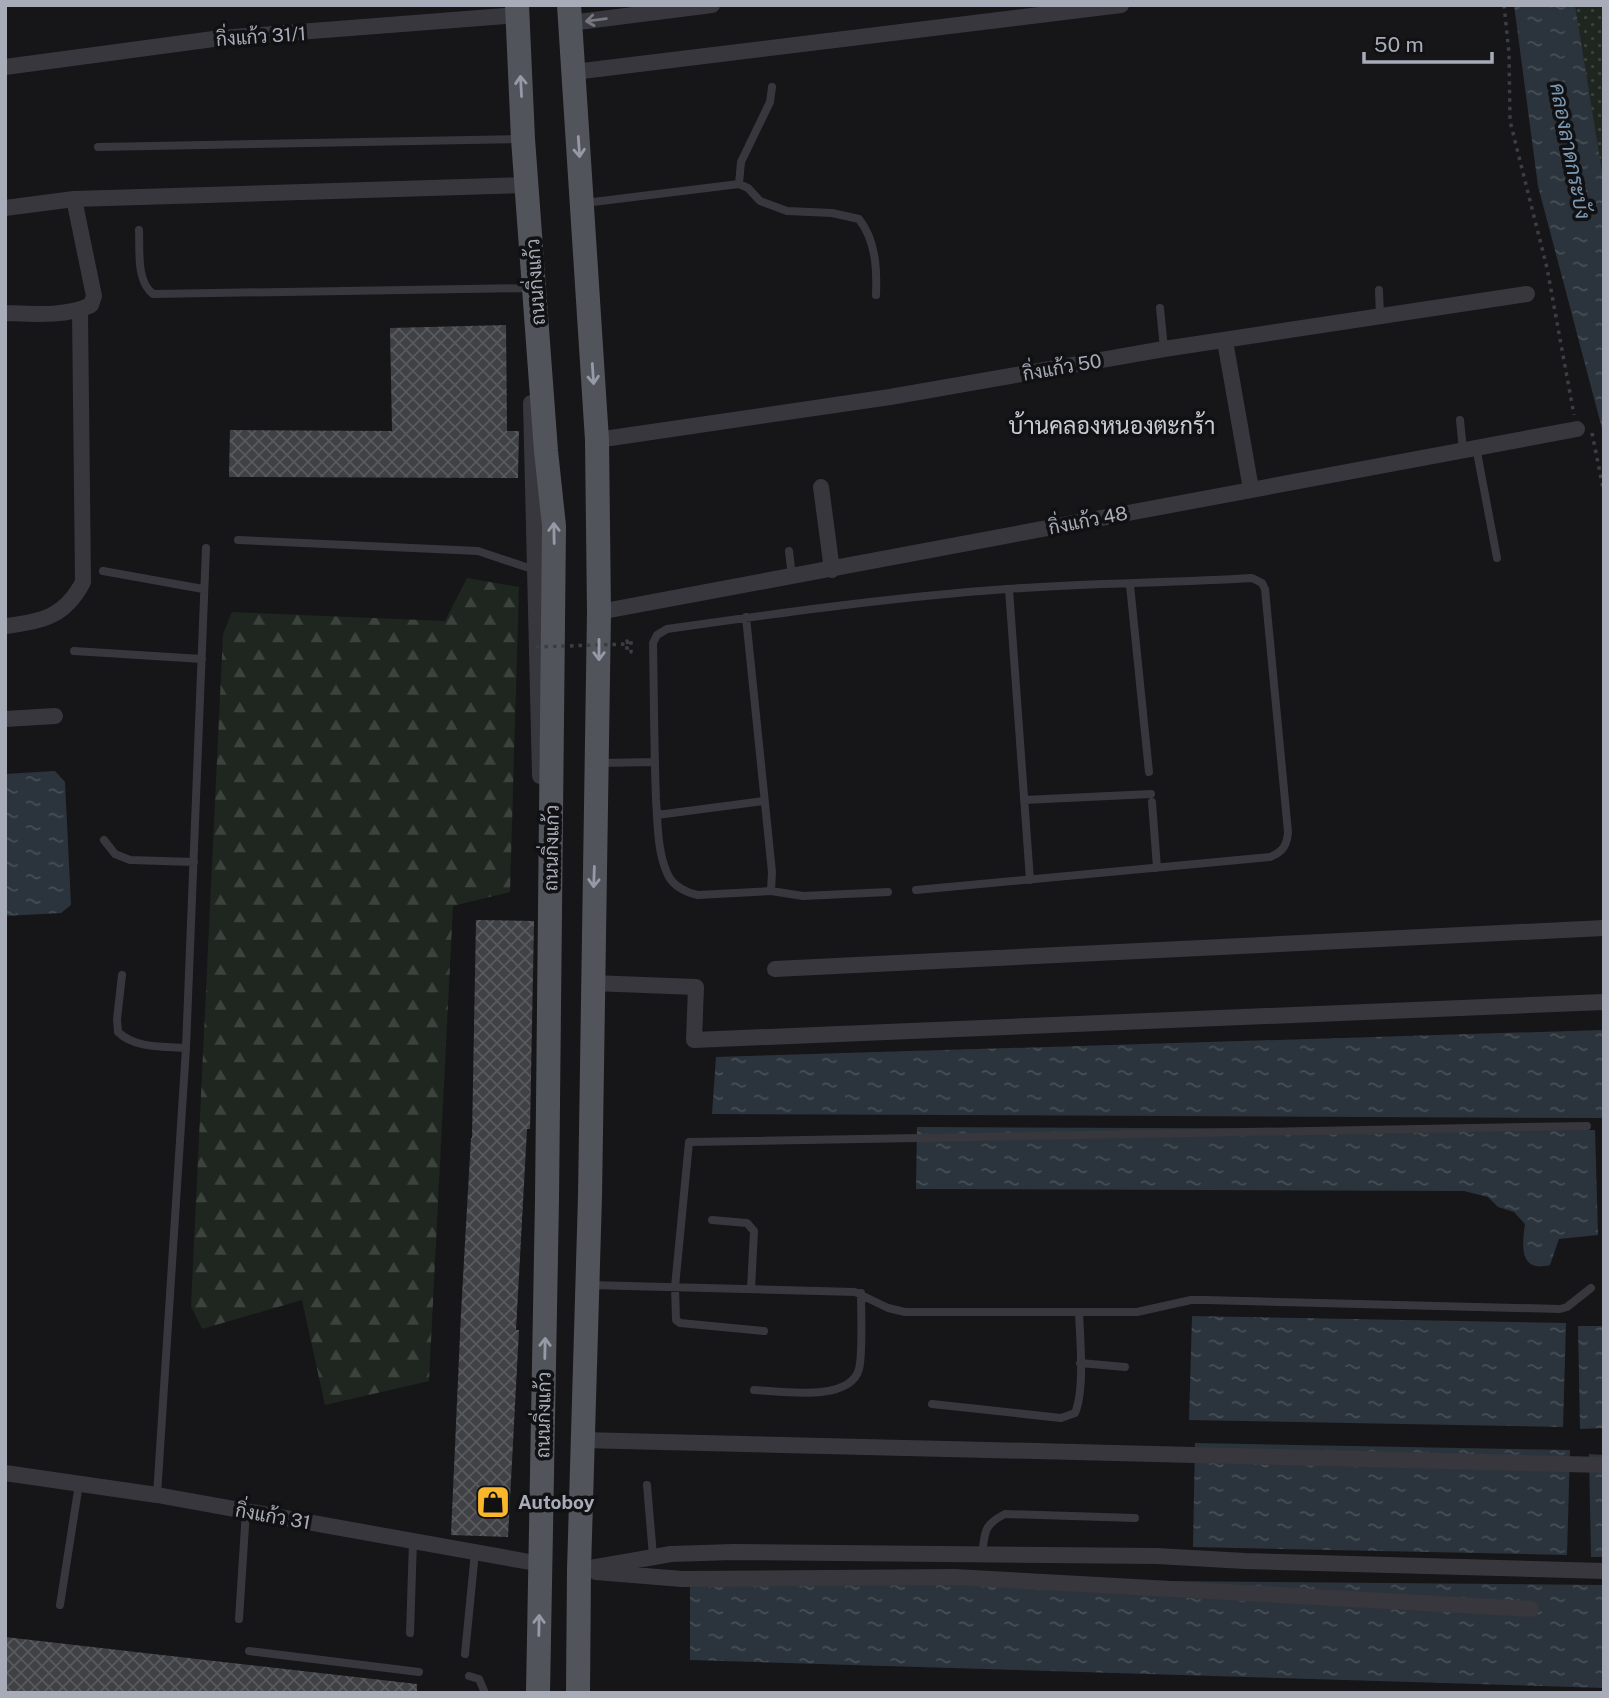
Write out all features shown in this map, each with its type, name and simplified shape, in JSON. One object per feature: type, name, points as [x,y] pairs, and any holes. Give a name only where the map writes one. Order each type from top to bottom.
[{"type":"main road","name":"ถนนกิ่งแก้ว","points":[[518,10],[532,289],[554,526],[545,574],[548,1162],[538,1693]]},
{"type":"main road","name":"ถนนกิ่งแก้ว","points":[[570,14],[597,440],[599,612],[582,1440],[574,1569],[578,1693]]},
{"type":"street","points":[[570,14],[712,5]]},
{"type":"street","points":[[574,72],[1121,5]]},
{"type":"street","name":"กิ่งแก้ว 31/1","points":[[5,66],[221,38],[518,10]]},
{"type":"street","points":[[5,208],[74,199],[528,185]]},
{"type":"street","points":[[5,313],[80,310],[91,305],[94,296],[74,199]]},
{"type":"street","name":"กิ่งแก้ว 50","points":[[597,440],[890,397],[1164,349],[1527,294]]},
{"type":"street","points":[[5,625],[38,622],[55,614],[74,598],[83,582],[80,310]]},
{"type":"street","points":[[1225,341],[1251,489]]},
{"type":"street","name":"กิ่งแก้ว 48","points":[[599,612],[1577,429]]},
{"type":"street","points":[[821,487],[832,570]]},
{"type":"street","points":[[5,719],[55,716]]},
{"type":"street","points":[[775,969],[1604,928]]},
{"type":"street","points":[[592,983],[696,987],[694,1040],[1604,1002]]},
{"type":"street","points":[[582,1440],[1604,1465]]},
{"type":"street","name":"กิ่งแก้ว 31","points":[[5,1473],[158,1495],[541,1564]]},
{"type":"street","points":[[574,1569],[653,1556],[733,1552],[1157,1556],[1604,1571]]},
{"type":"street","points":[[574,1569],[682,1579],[955,1577],[1531,1609]]},
{"type":"lane","points":[[738,184],[741,162],[770,102],[772,87]]},
{"type":"lane","points":[[98,147],[523,139]]},
{"type":"lane","points":[[582,203],[738,184],[748,188],[760,201],[787,211],[832,213],[859,219],[871,240],[877,274],[876,295]]},
{"type":"lane","points":[[138,230],[142,277],[145,288],[153,294],[532,289]]},
{"type":"lane","points":[[1379,290],[1380,317]]},
{"type":"lane","points":[[1160,308],[1164,349]]},
{"type":"lane","points":[[1460,420],[1470,449],[1497,558]]},
{"type":"lane","points":[[238,540],[478,551],[545,574]]},
{"type":"lane","points":[[158,1495],[186,1048],[202,659],[202,589],[206,548]]},
{"type":"lane","points":[[789,551],[792,577]]},
{"type":"lane","points":[[103,571],[202,589]]},
{"type":"lane","points":[[888,892],[803,896],[771,891],[698,895],[689,894],[671,881],[662,857],[657,815],[653,643],[657,635],[667,629],[746,617],[920,596],[1009,589],[1252,578],[1262,583],[1288,832],[1285,847],[1270,857],[916,890]]},
{"type":"lane","points":[[1130,584],[1149,772]]},
{"type":"lane","points":[[1009,589],[1030,880]]},
{"type":"lane","points":[[746,617],[771,891]]},
{"type":"lane","points":[[74,651],[202,659]]},
{"type":"lane","points":[[598,763],[654,762]]},
{"type":"lane","points":[[1024,800],[1152,798],[1157,868]]},
{"type":"lane","points":[[657,815],[764,801]]},
{"type":"lane","points":[[104,840],[115,855],[130,860],[194,862]]},
{"type":"lane","points":[[122,975],[118,1032],[127,1041],[186,1048]]},
{"type":"lane","points":[[764,1331],[680,1323],[675,1317],[690,1142],[1587,1126]]},
{"type":"lane","points":[[712,1220],[747,1223],[754,1230],[751,1289]]},
{"type":"lane","points":[[586,1285],[861,1293],[888,1308],[905,1312],[1149,1311],[1191,1300],[1560,1310],[1591,1288]]},
{"type":"lane","points":[[754,1390],[824,1393],[847,1386],[859,1369],[861,1293]]},
{"type":"lane","points":[[932,1404],[1060,1418],[1075,1413],[1078,1405],[1080,1363],[1079,1312]]},
{"type":"lane","points":[[1080,1363],[1125,1367]]},
{"type":"lane","points":[[60,1605],[79,1484]]},
{"type":"lane","points":[[647,1485],[653,1556]]},
{"type":"lane","points":[[239,1619],[246,1511]]},
{"type":"lane","points":[[982,1555],[986,1529],[992,1520],[1006,1514],[1135,1518]]},
{"type":"lane","points":[[410,1633],[413,1541]]},
{"type":"lane","points":[[465,1654],[475,1552]]},
{"type":"lane","points":[[249,1651],[419,1672]]},
{"type":"lane","points":[[469,1676],[479,1679],[485,1693]]},
{"type":"path","points":[[1504,5],[1509,53],[1510,121],[1546,268],[1577,429],[1590,426],[1604,492]]},
{"type":"path","points":[[536,647],[629,643]]},
{"type":"green space","points":[[1575,5],[1604,5],[1604,184],[1600,171]]},
{"type":"green space","points":[[467,578],[519,587],[510,892],[453,906],[429,1381],[325,1405],[302,1300],[202,1329],[191,1306],[223,634],[232,612],[445,621]]},
{"type":"water","name":"คลองลาดกระบัง","points":[[1514,5],[1575,5],[1604,184],[1604,436],[1538,186]]},
{"type":"water","points":[[55,771],[65,782],[71,905],[61,913],[5,916],[5,774]]},
{"type":"water","points":[[1604,1030],[1604,1118],[712,1114],[716,1057]]},
{"type":"water","points":[[917,1127],[1595,1130],[1598,1235],[1559,1239],[1550,1265],[1533,1265],[1528,1261],[1523,1249],[1525,1224],[1514,1212],[1498,1207],[1488,1197],[1464,1191],[916,1189]]},
{"type":"water","points":[[1192,1316],[1566,1323],[1563,1427],[1189,1420]]},
{"type":"water","points":[[1578,1326],[1604,1326],[1604,1428],[1580,1429]]},
{"type":"water","points":[[1195,1443],[1570,1450],[1567,1555],[1193,1547]]},
{"type":"water","points":[[1589,1454],[1604,1455],[1604,1557],[1591,1557]]},
{"type":"water","points":[[740,1577],[1604,1585],[1604,1688],[690,1660],[690,1586]]},
{"type":"building","points":[[506,325],[507,431],[519,431],[518,478],[229,477],[230,430],[392,431],[390,328]]},
{"type":"building","points":[[476,920],[534,921],[530,1129],[527,1129],[516,1330],[519,1330],[508,1537],[451,1535],[472,1138]]},
{"type":"building","points":[[5,1637],[417,1684],[417,1693],[5,1693]]},
{"type":"place","name":"Autoboy","points":[[493,1502]]},
{"type":"district","name":"บ้านคลองหนองตะกร้า","points":[[1112,426]]}]
